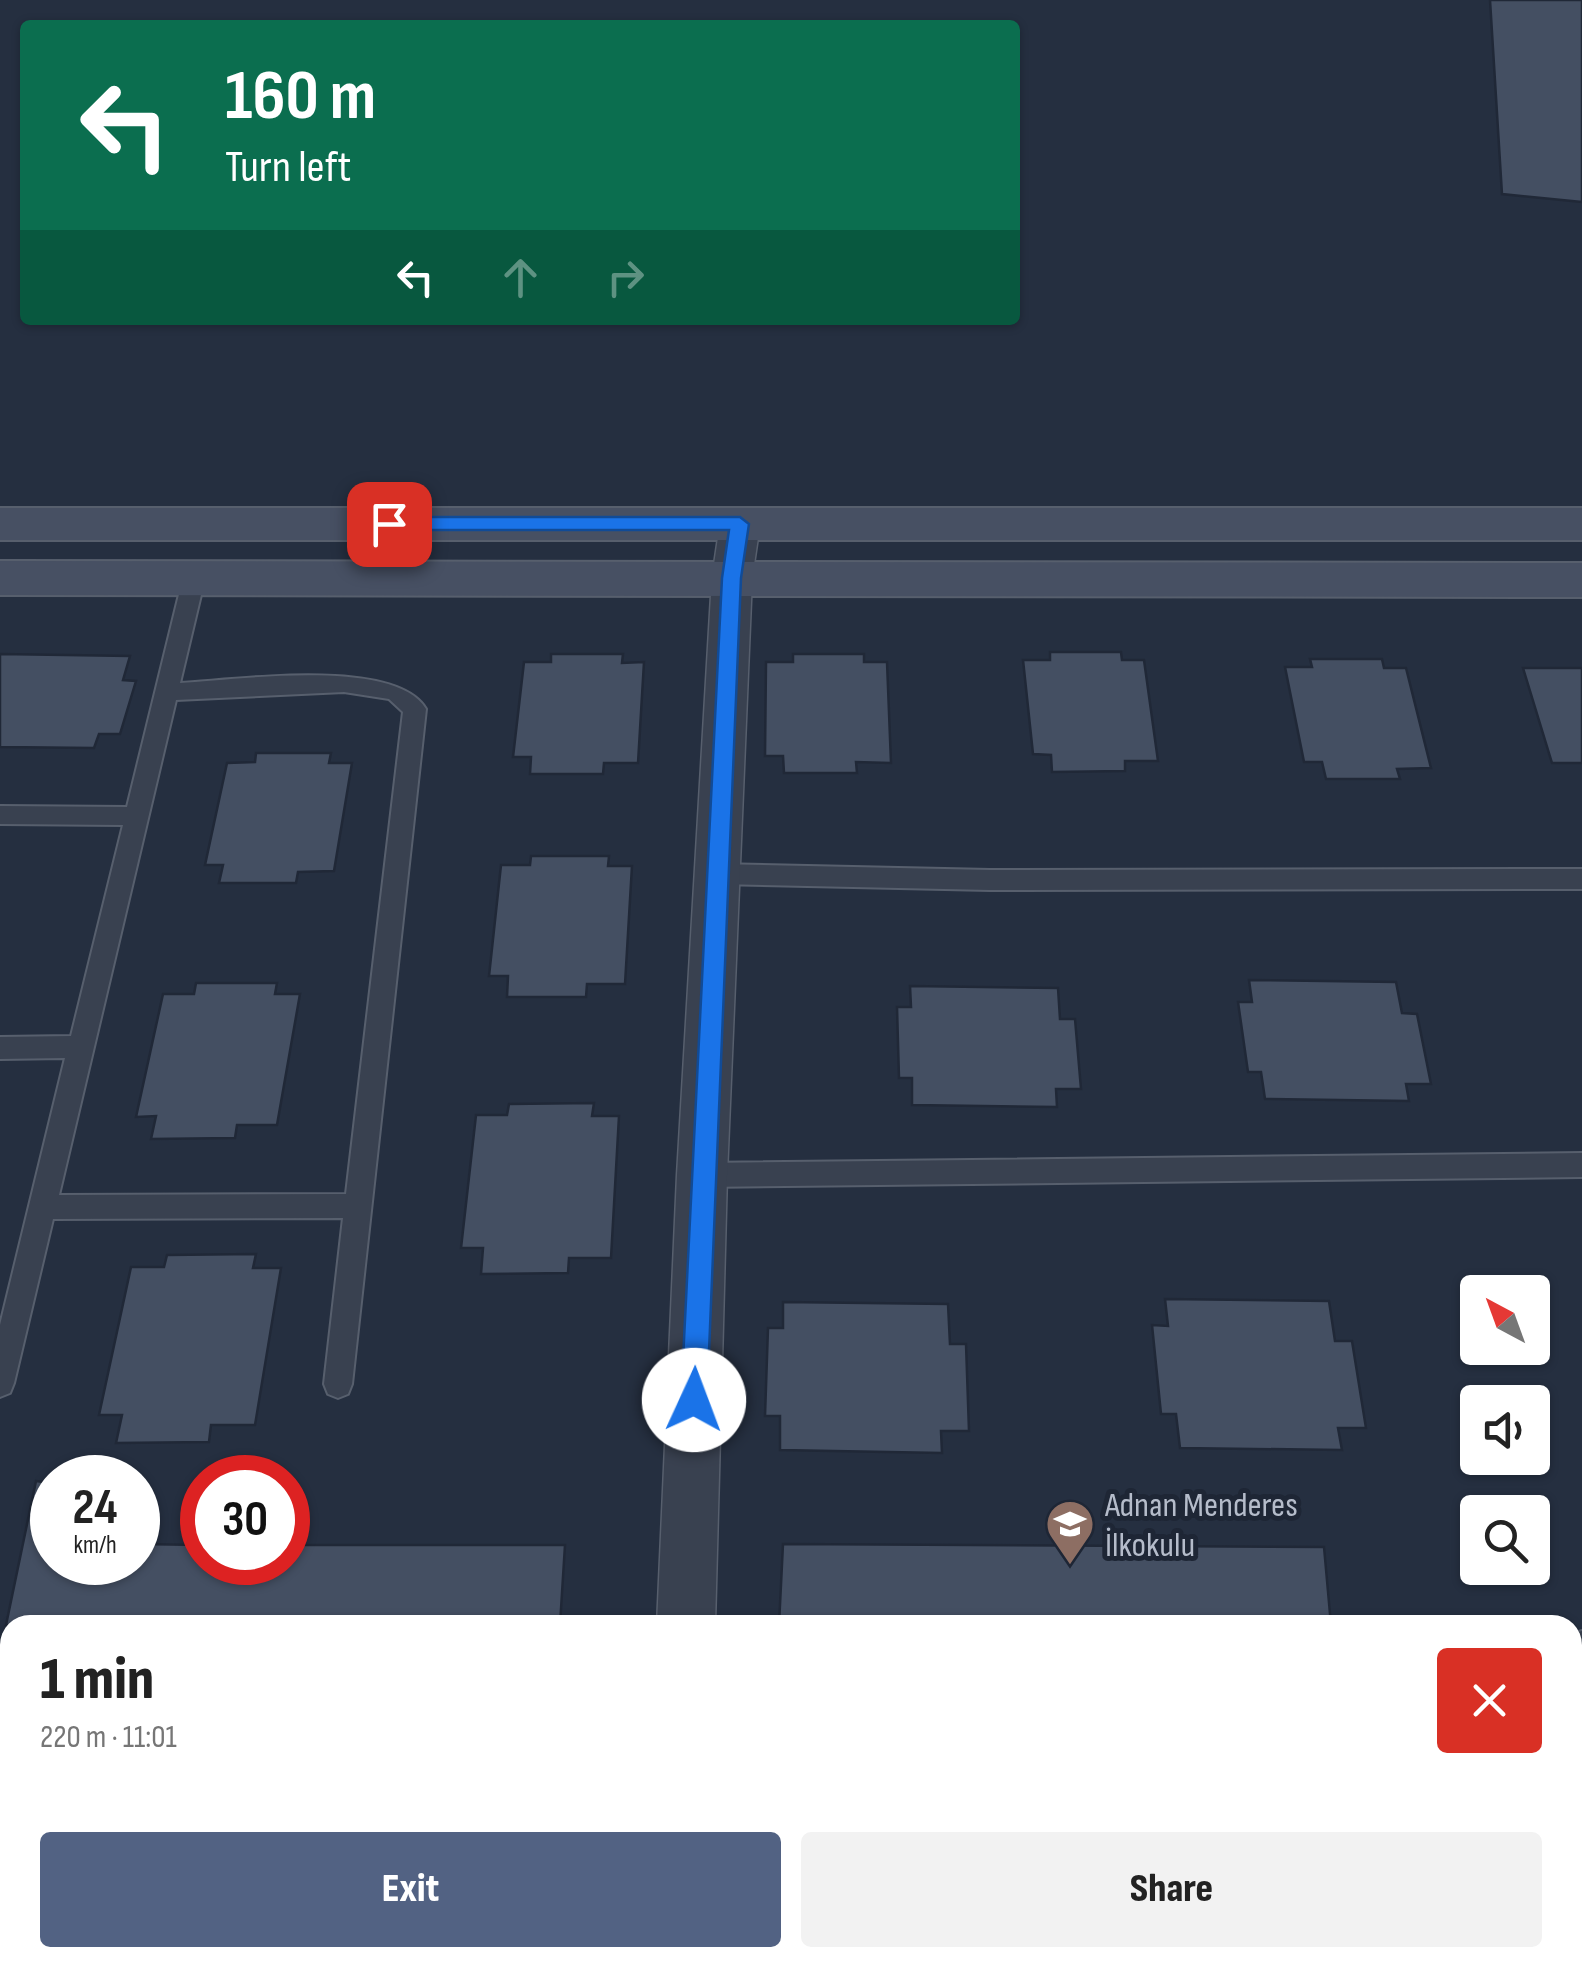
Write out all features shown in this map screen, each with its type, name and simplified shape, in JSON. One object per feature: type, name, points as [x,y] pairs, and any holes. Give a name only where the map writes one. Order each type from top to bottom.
[{"type":"street","points":[[0,524],[1582,524]]},
{"type":"street","points":[[686,1615],[702,1175],[732,578],[740,524]]},
{"type":"street","points":[[0,578],[1582,580]]},
{"type":"lane","points":[[0,1384],[6,1336],[42,1207],[194,578]]},
{"type":"lane","points":[[166,692],[344,684],[395,692],[415,709],[338,1384]]},
{"type":"lane","points":[[0,815],[136,816]]},
{"type":"lane","points":[[717,874],[990,880],[1582,879]]},
{"type":"lane","points":[[0,1048],[80,1047]]},
{"type":"lane","points":[[702,1175],[1582,1165]]},
{"type":"lane","points":[[42,1207],[358,1206]]},
{"type":"building","points":[[1490,0],[1582,0],[1582,202],[1502,194]]},
{"type":"building","points":[[1050,652],[1121,652],[1122,660],[1144,660],[1158,761],[1125,761],[1125,771],[1052,772],[1051,755],[1033,754],[1023,660],[1050,660]]},
{"type":"building","points":[[0,654],[130,656],[123,680],[136,681],[120,734],[99,734],[94,748],[0,747]]},
{"type":"building","points":[[551,654],[623,654],[622,663],[644,662],[638,763],[604,763],[603,774],[530,774],[531,757],[513,757],[524,662],[551,662]]},
{"type":"building","points":[[793,654],[864,654],[864,662],[887,662],[891,763],[856,762],[857,773],[784,773],[783,756],[765,756],[766,662],[793,662]]},
{"type":"building","points":[[1310,659],[1382,659],[1384,668],[1406,668],[1431,768],[1397,769],[1400,779],[1326,779],[1322,762],[1304,762],[1285,667],[1312,667]]},
{"type":"building","points":[[1523,668],[1582,668],[1582,763],[1552,763]]},
{"type":"building","points":[[256,753],[331,753],[329,763],[352,763],[334,871],[298,872],[296,883],[219,883],[223,865],[205,865],[227,763],[255,762]]},
{"type":"building","points":[[531,856],[609,856],[608,866],[632,866],[625,984],[587,984],[586,997],[507,997],[508,976],[489,976],[501,865],[530,865]]},
{"type":"building","points":[[1249,980],[1396,982],[1402,1013],[1417,1014],[1431,1084],[1406,1084],[1409,1101],[1265,1099],[1261,1072],[1248,1072],[1238,1002],[1252,1002]]},
{"type":"building","points":[[196,983],[277,983],[275,994],[300,994],[277,1125],[237,1125],[235,1138],[151,1139],[156,1116],[136,1117],[163,994],[194,994]]},
{"type":"building","points":[[910,986],[1058,988],[1060,1019],[1075,1019],[1081,1089],[1056,1089],[1057,1107],[912,1105],[912,1078],[899,1078],[897,1007],[911,1007]]},
{"type":"building","points":[[594,1103],[592,1116],[619,1116],[611,1258],[569,1258],[568,1273],[481,1274],[483,1248],[461,1248],[476,1115],[507,1115],[509,1104]]},
{"type":"building","points":[[256,1254],[253,1268],[281,1268],[255,1425],[211,1425],[209,1442],[116,1443],[122,1415],[99,1415],[131,1267],[164,1267],[167,1255]]},
{"type":"building","points":[[1165,1299],[1329,1301],[1335,1341],[1352,1341],[1366,1428],[1338,1428],[1342,1450],[1180,1448],[1176,1414],[1161,1414],[1152,1325],[1168,1326]]},
{"type":"building","points":[[783,1302],[948,1304],[950,1344],[966,1344],[969,1431],[941,1431],[942,1453],[780,1450],[780,1416],[765,1416],[768,1328],[783,1328]]},
{"type":"building","points":[[30,1510],[30,1585],[160,1585],[160,1544],[180,1545],[180,1585],[310,1585],[310,1545],[565,1545],[561,1615],[8,1615]]},
{"type":"building","points":[[783,1544],[1324,1547],[1330,1615],[779,1615]]},
{"type":"place","name":"Adnan Menderes İlkokulu","points":[[1070,1566]]},
{"type":"route","points":[[389,524],[740,524],[732,578],[694,1400]]}]
